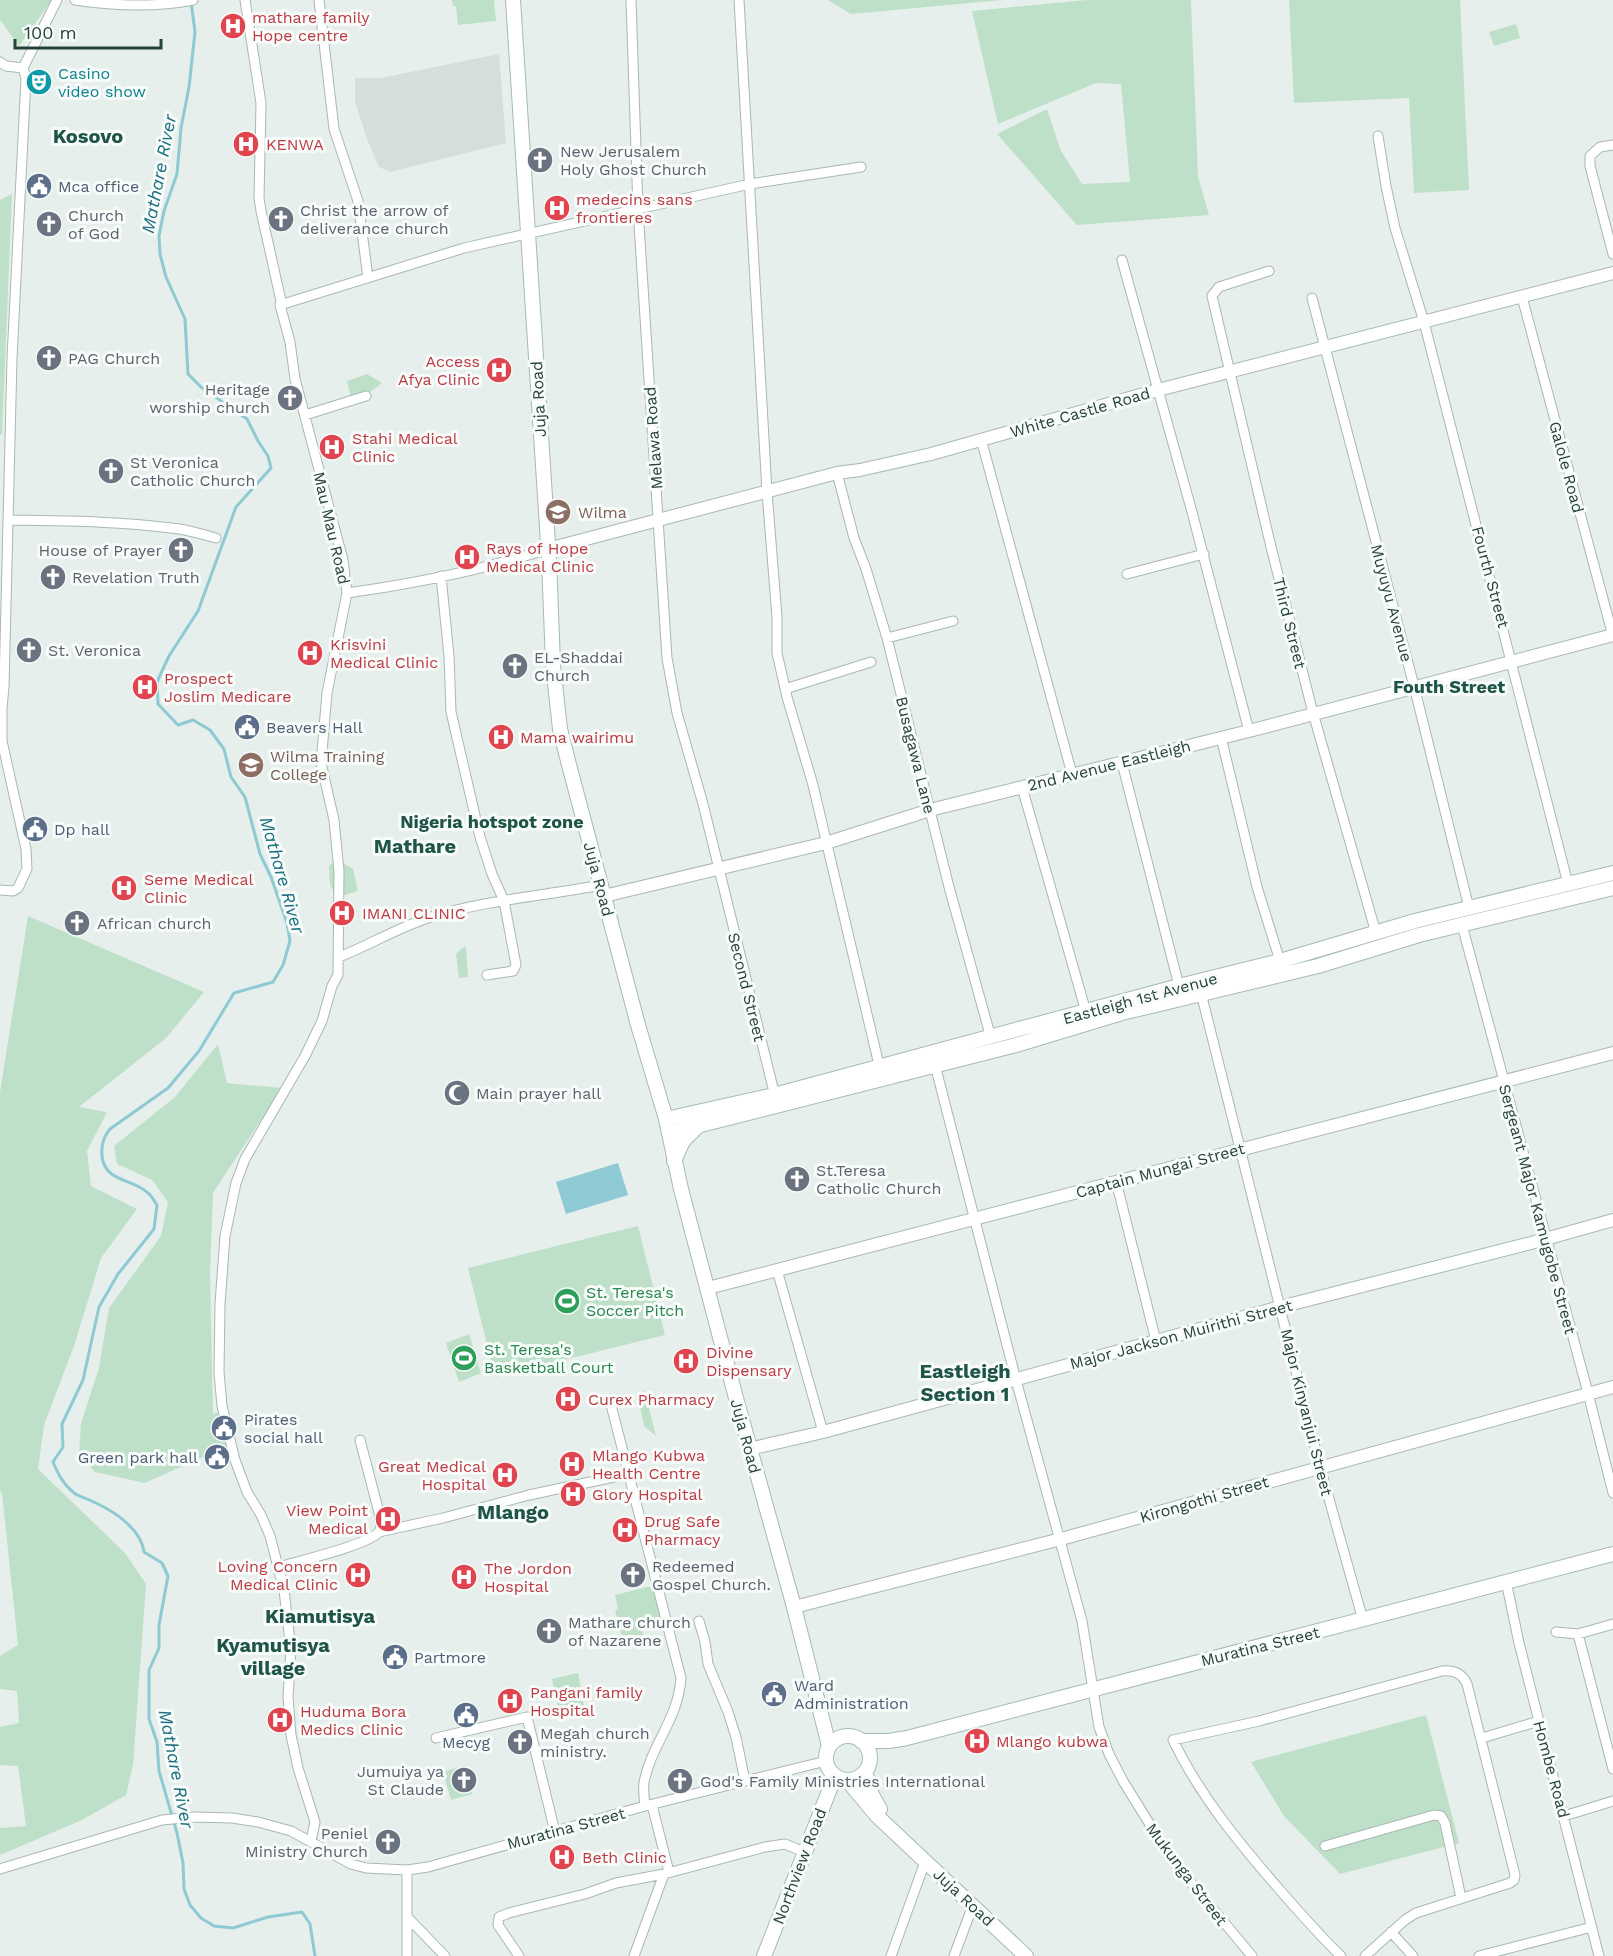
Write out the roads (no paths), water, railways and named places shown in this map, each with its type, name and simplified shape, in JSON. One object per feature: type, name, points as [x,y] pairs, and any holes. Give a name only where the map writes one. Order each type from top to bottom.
[{"type":"main road","name":"Juja Road","points":[[513,0],[552,644],[561,729],[829,1746]]},
{"type":"main road","name":"Eastleigh 1st Avenue","points":[[667,1126],[933,1060],[991,1038],[1179,986],[1280,961],[1468,908],[1613,873]]},
{"type":"main road","name":"Eastleigh 1st Avenue","points":[[776,1100],[879,1065],[933,1060],[1017,1046],[1122,1013],[1318,966],[1419,935],[1613,888]]},
{"type":"main road","points":[[654,1079],[669,1104],[698,1119],[683,1141],[674,1161]]},
{"type":"main road","name":"Muratina Street","points":[[861,1741],[889,1741],[907,1738],[1613,1554]]},
{"type":"main road","name":"Juja Road","points":[[817,1700],[842,1737]]},
{"type":"main road","points":[[849,1736],[861,1741],[869,1752],[867,1766],[860,1777],[841,1778],[827,1767],[829,1746],[842,1737],[849,1736]]},
{"type":"main road","name":"Muratina Street","points":[[867,1766],[885,1748],[907,1738]]},
{"type":"main road","name":"Juja Road","points":[[867,1766],[872,1795],[902,1839]]},
{"type":"main road","name":"Juja Road","points":[[841,1778],[925,1862],[974,1905],[1021,1954]]},
{"type":"main road","name":"Northview Road","points":[[764,1956],[804,1852],[841,1778]]},
{"type":"street","points":[[0,890],[14,891],[18,888],[27,869],[26,849],[2,741],[12,358],[26,78],[23,68],[57,0]]},
{"type":"street","points":[[75,0],[121,6],[164,6],[193,0]]},
{"type":"street","name":"Mau Mau Road","points":[[245,0],[261,103],[259,198],[280,305],[290,342],[295,379],[343,560],[347,593],[327,693],[321,763],[334,820],[339,871],[338,975],[332,986],[322,1022],[296,1072],[245,1159],[230,1207],[222,1268],[219,1341],[222,1406],[235,1460],[247,1492],[270,1536],[284,1590],[291,1650],[288,1697],[291,1735],[298,1768],[315,1822],[311,1841]]},
{"type":"street","points":[[320,0],[334,129],[358,201],[368,278]]},
{"type":"street","name":"Melawa Road","points":[[631,0],[638,208],[667,658],[672,688],[718,870]]},
{"type":"street","points":[[739,0],[777,653],[813,785],[879,1065]]},
{"type":"street","points":[[0,62],[6,66],[23,68]]},
{"type":"street","name":"Fourth Street","points":[[1378,136],[1388,196],[1424,322],[1568,884]]},
{"type":"street","points":[[1613,145],[1600,147],[1590,156],[1590,166],[1613,254]]},
{"type":"street","points":[[280,305],[453,251],[750,184],[861,167]]},
{"type":"street","points":[[1122,260],[1204,554],[1250,731]]},
{"type":"street","name":"Third Street","points":[[1269,271],[1218,287],[1212,296],[1313,714],[1376,933]]},
{"type":"street","name":"White Castle Road","points":[[548,549],[837,473],[931,454],[1158,390],[1613,273]]},
{"type":"street","name":"Galole Road","points":[[1522,297],[1613,635]]},
{"type":"street","name":"Muyuyu Avenue","points":[[1312,298],[1414,686],[1468,908]]},
{"type":"street","points":[[305,415],[366,396]]},
{"type":"street","points":[[981,439],[1072,774]]},
{"type":"street","name":"Busagawa Lane","points":[[837,473],[854,538],[887,638],[949,887],[991,1038]]},
{"type":"street","points":[[8,520],[139,525],[172,528],[216,537]]},
{"type":"street","points":[[347,593],[441,576],[548,549]]},
{"type":"street","points":[[1127,574],[1204,554]]},
{"type":"street","points":[[441,576],[449,647],[452,720],[480,837],[504,901],[515,969],[487,975]]},
{"type":"street","points":[[887,638],[953,621]]},
{"type":"street","name":"2nd Avenue Eastleigh","points":[[603,890],[718,870],[826,843],[930,810],[1250,731],[1613,635]]},
{"type":"street","points":[[785,689],[871,662]]},
{"type":"street","points":[[1221,737],[1255,877],[1280,961]]},
{"type":"street","points":[[1122,763],[1179,986]]},
{"type":"street","points":[[1022,787],[1086,1012]]},
{"type":"street","name":"Second Street","points":[[718,870],[776,1100]]},
{"type":"street","points":[[339,957],[410,924],[442,914],[504,901],[603,890]]},
{"type":"street","name":"Sergeant Major Kamugobe Street","points":[[1462,925],[1613,1493]]},
{"type":"street","name":"Major Kinyanjui Street","points":[[1201,993],[1320,1467],[1363,1620]]},
{"type":"street","name":"Captain Mungai Street","points":[[708,1288],[1613,1053]]},
{"type":"street","name":"Mukunga Street","points":[[933,1060],[1016,1380],[1061,1539],[1084,1632],[1099,1726],[1109,1754],[1142,1815],[1172,1860],[1252,1956]]},
{"type":"street","points":[[1116,1181],[1155,1341]]},
{"type":"street","name":"Major Jackson Muirithi Street","points":[[749,1449],[823,1432],[1280,1307],[1613,1220]]},
{"type":"street","points":[[777,1270],[823,1432]]},
{"type":"street","name":"Kirongothi Street","points":[[794,1607],[1061,1539],[1613,1387]]},
{"type":"street","points":[[610,1401],[681,1678],[680,1696],[648,1767],[644,1785],[667,1873],[634,1956]]},
{"type":"street","points":[[279,1567],[374,1538],[379,1532],[382,1524],[360,1440]]},
{"type":"street","points":[[379,1532],[529,1495],[628,1474]]},
{"type":"street","name":"Hombe Road","points":[[1506,1581],[1511,1610],[1599,1956]]},
{"type":"street","points":[[699,1621],[708,1664],[725,1702],[746,1781]]},
{"type":"street","points":[[1556,1632],[1578,1634],[1613,1624]]},
{"type":"street","points":[[1578,1634],[1613,1769]]},
{"type":"street","points":[[1341,1956],[1238,1842],[1188,1771],[1173,1740],[1259,1721],[1449,1670],[1459,1673],[1464,1678],[1482,1738],[1515,1875],[1514,1880],[1416,1913],[1365,1956]]},
{"type":"street","points":[[436,1738],[527,1717],[555,1832]]},
{"type":"street","points":[[1482,1738],[1539,1721]]},
{"type":"street","name":"Muratina Street","points":[[0,1869],[162,1820],[194,1817],[232,1818],[258,1822],[291,1831],[351,1864],[366,1868],[407,1870],[448,1863],[460,1857],[648,1805],[826,1761]]},
{"type":"street","points":[[1564,1816],[1613,1801]]},
{"type":"street","points":[[1325,1846],[1434,1815],[1442,1816],[1461,1898]]},
{"type":"street","points":[[519,1956],[498,1925],[499,1917],[508,1913],[585,1894],[616,1883],[667,1873],[777,1845],[785,1844],[804,1852]]},
{"type":"street","points":[[891,1956],[925,1862]]},
{"type":"street","points":[[407,1870],[407,1956]]},
{"type":"street","points":[[954,1956],[974,1905]]},
{"type":"street","points":[[408,1918],[445,1956]]},
{"type":"street","points":[[1479,1956],[1592,1927]]},
{"type":"street","points":[[1391,1932],[1413,1956]]},
{"type":"water","points":[[618,1163],[628,1195],[566,1214],[556,1182]]},
{"type":"waterway","name":"Mathare River","points":[[191,1],[195,32],[189,87],[181,128],[177,174],[164,211],[159,236],[160,254],[166,277],[185,319],[188,374],[201,387],[247,419],[268,456],[271,468],[236,507],[198,611],[169,656],[157,682],[158,704],[178,725],[193,720],[210,730],[224,749],[231,777],[245,797],[260,854],[271,877],[287,923],[290,941],[283,965],[273,982],[234,993],[199,1051],[168,1088],[110,1129],[104,1138],[102,1156],[108,1171],[142,1188],[157,1205],[154,1229],[118,1274],[99,1307],[83,1380],[62,1424],[63,1447],[53,1462],[61,1479],[74,1493],[103,1507],[126,1522],[138,1536],[144,1552],[162,1563],[168,1576],[159,1625],[159,1648],[149,1670],[149,1719],[157,1742],[159,1771],[177,1833],[183,1863],[184,1889],[190,1905],[201,1918],[214,1926],[233,1928],[268,1917],[302,1912],[310,1924],[315,1956]]},
{"type":"place","name":"mathare family Hope centre","points":[[233,26]]},
{"type":"place","name":"Casino video show","points":[[39,82]]},
{"type":"place","name":"KENWA","points":[[246,144]]},
{"type":"place","name":"New Jerusalem Holy Ghost Church","points":[[540,160]]},
{"type":"place","name":"Mca office","points":[[39,186]]},
{"type":"place","name":"medecins sans frontieres","points":[[557,208]]},
{"type":"place","name":"Christ the arrow of deliverance church","points":[[281,219]]},
{"type":"place","name":"Church of God","points":[[49,224]]},
{"type":"place","name":"PAG Church","points":[[49,358]]},
{"type":"place","name":"Access Afya Clinic","points":[[499,370]]},
{"type":"place","name":"Heritage worship church","points":[[290,398]]},
{"type":"place","name":"Stahi Medical Clinic","points":[[332,447]]},
{"type":"place","name":"St Veronica Catholic Church","points":[[111,471]]},
{"type":"place","name":"Wilma","points":[[558,512]]},
{"type":"place","name":"House of Prayer","points":[[181,550]]},
{"type":"place","name":"Rays of Hope Medical Clinic","points":[[467,557]]},
{"type":"place","name":"Revelation Truth","points":[[53,577]]},
{"type":"place","name":"St. Veronica","points":[[29,650]]},
{"type":"place","name":"Krisvini Medical Clinic","points":[[310,653]]},
{"type":"place","name":"EL-Shaddai Church","points":[[515,666]]},
{"type":"place","name":"Prospect Joslim Medicare","points":[[145,687]]},
{"type":"place","name":"Beavers Hall","points":[[247,727]]},
{"type":"place","name":"Mama wairimu","points":[[501,737]]},
{"type":"place","name":"Wilma Training College","points":[[251,765]]},
{"type":"place","name":"Dp hall","points":[[35,829]]},
{"type":"place","name":"Seme Medical Clinic","points":[[124,888]]},
{"type":"place","name":"IMANI CLINIC","points":[[342,913]]},
{"type":"place","name":"African church","points":[[77,923]]},
{"type":"place","name":"Main prayer hall","points":[[457,1093]]},
{"type":"place","name":"St.Teresa Catholic Church","points":[[797,1179]]},
{"type":"place","name":"St. Teresa's Soccer Pitch","points":[[567,1301]]},
{"type":"place","name":"St. Teresa's Basketball Court","points":[[464,1358]]},
{"type":"place","name":"Divine Dispensary","points":[[686,1361]]},
{"type":"place","name":"Curex Pharmacy","points":[[568,1399]]},
{"type":"place","name":"Pirates social hall","points":[[224,1428]]},
{"type":"place","name":"Green park hall","points":[[217,1457]]},
{"type":"place","name":"Mlango Kubwa Health Centre","points":[[572,1464]]},
{"type":"place","name":"Great Medical Hospital","points":[[505,1475]]},
{"type":"place","name":"Glory Hospital","points":[[573,1494]]},
{"type":"place","name":"View Point Medical","points":[[388,1519]]},
{"type":"place","name":"Drug Safe Pharmacy","points":[[625,1530]]},
{"type":"place","name":"Loving Concern Medical Clinic","points":[[358,1575]]},
{"type":"place","name":"Redeemed Gospel Church.","points":[[633,1575]]},
{"type":"place","name":"The Jordon Hospital","points":[[464,1577]]},
{"type":"place","name":"Mathare church of Nazarene","points":[[549,1631]]},
{"type":"place","name":"Partmore","points":[[395,1657]]},
{"type":"place","name":"Ward Administration","points":[[774,1694]]},
{"type":"place","name":"Pangani family Hospital","points":[[510,1701]]},
{"type":"place","name":"Mecyg","points":[[466,1715]]},
{"type":"place","name":"Huduma Bora Medics Clinic","points":[[280,1720]]},
{"type":"place","name":"Mlango kubwa","points":[[977,1741]]},
{"type":"place","name":"Megah church ministry.","points":[[520,1742]]},
{"type":"place","name":"Jumuiya ya St Claude","points":[[464,1780]]},
{"type":"place","name":"God's Family Ministries International","points":[[680,1781]]},
{"type":"place","name":"Peniel Ministry Church","points":[[388,1842]]},
{"type":"place","name":"Beth Clinic","points":[[562,1857]]},
{"type":"district","name":"Kosovo","points":[[88,136]]},
{"type":"district","name":"Fouth Street","points":[[1449,687]]},
{"type":"district","name":"Nigeria hotspot zone","points":[[492,822]]},
{"type":"district","name":"Mathare","points":[[415,846]]},
{"type":"district","name":"Eastleigh Section 1","points":[[965,1382]]},
{"type":"district","name":"Mlango","points":[[513,1512]]},
{"type":"district","name":"Kiamutisya","points":[[320,1616]]},
{"type":"district","name":"Kyamutisya village","points":[[273,1656]]}]
